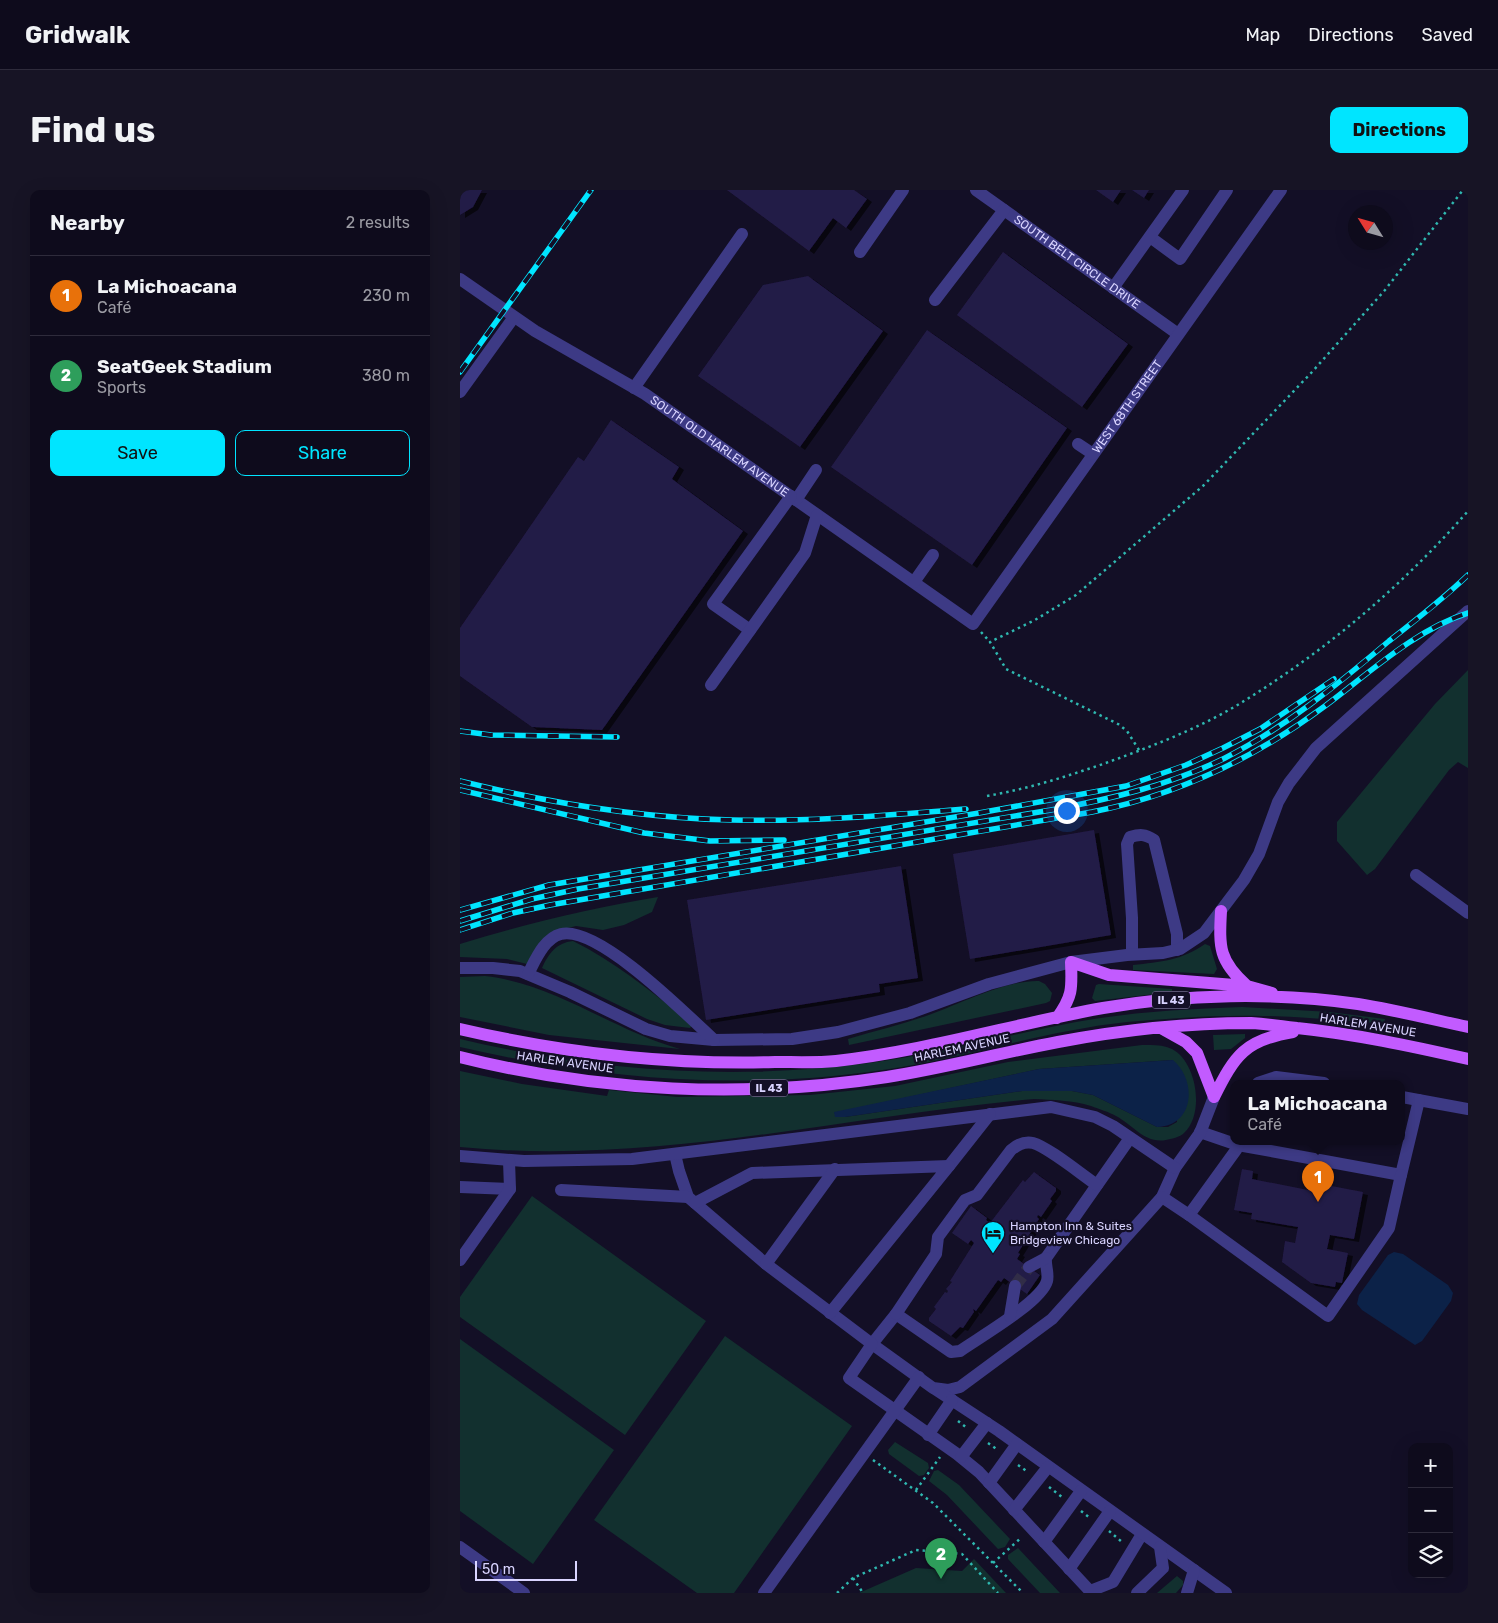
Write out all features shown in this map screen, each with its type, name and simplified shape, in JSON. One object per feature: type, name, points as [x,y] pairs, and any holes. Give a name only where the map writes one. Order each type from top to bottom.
[{"type":"main road","points":[[1220,911],[1220,937],[1225,960],[1231,972],[1248,986]]},
{"type":"main road","points":[[1058,1018],[1068,1003],[1072,991],[1071,962],[1109,975],[1248,986],[1286,997]]},
{"type":"main road","name":"HARLEM AVENUE","points":[[460,1030],[587,1053],[632,1058],[741,1063],[835,1061],[939,1043],[1103,1008],[1159,1001],[1211,998],[1286,997],[1356,1004],[1468,1027]]},
{"type":"main road","name":"HARLEM AVENUE","points":[[460,1057],[528,1072],[629,1084],[720,1089],[788,1088],[839,1084],[890,1076],[1070,1040],[1161,1028],[1253,1023],[1368,1037],[1468,1059]]},
{"type":"main road","points":[[1161,1028],[1186,1042],[1197,1053],[1214,1097]]},
{"type":"main road","points":[[1214,1097],[1233,1062],[1250,1046],[1262,1038],[1308,1029]]},
{"type":"street","points":[[860,252],[903,190]]},
{"type":"street","name":"SOUTH BELT CIRCLE DRIVE","points":[[976,190],[1178,334]]},
{"type":"street","points":[[1113,288],[1183,190]]},
{"type":"street","points":[[1150,237],[1180,258],[1227,190]]},
{"type":"street","name":"WEST 68TH STREET","points":[[973,624],[1281,190]]},
{"type":"street","points":[[935,300],[1004,210]]},
{"type":"street","points":[[634,388],[742,234]]},
{"type":"street","name":"SOUTH OLD HARLEM AVENUE","points":[[460,279],[573,355],[634,388],[973,624]]},
{"type":"street","points":[[460,392],[514,316]]},
{"type":"street","points":[[1078,444],[1093,454]]},
{"type":"street","points":[[750,630],[713,604],[816,470]]},
{"type":"street","points":[[711,685],[805,553],[818,515]]},
{"type":"street","points":[[914,582],[933,556]]},
{"type":"street","points":[[460,968],[493,968],[528,974],[646,1029],[670,1036],[714,1040],[792,1038],[838,1032],[910,1013],[989,984],[1071,962],[1177,950],[1196,940],[1244,880],[1259,854],[1278,802],[1300,767],[1316,748],[1468,611]]},
{"type":"street","points":[[1132,954],[1132,918],[1126,844],[1130,837],[1138,834],[1147,835],[1154,840],[1177,934],[1177,950]]},
{"type":"street","points":[[1416,875],[1468,913]]},
{"type":"street","points":[[528,974],[542,948],[560,934],[581,935],[642,973],[714,1040]]},
{"type":"street","points":[[1267,1080],[1276,1077],[1300,1080]]},
{"type":"street","points":[[934,1388],[948,1390],[960,1387],[1052,1319],[1162,1198],[1175,1168],[1200,1132],[1214,1097]]},
{"type":"street","points":[[1405,1098],[1468,1109]]},
{"type":"street","points":[[1406,1137],[1419,1100]]},
{"type":"street","points":[[460,1156],[509,1161],[581,1161],[675,1154],[1051,1107],[1095,1117],[1175,1168]]},
{"type":"street","points":[[830,1313],[990,1114]]},
{"type":"street","points":[[1200,1132],[1230,1140]]},
{"type":"street","points":[[1029,1267],[1046,1258],[1130,1138]]},
{"type":"street","points":[[1097,1185],[1039,1146],[1026,1143],[1017,1145],[1011,1150],[977,1195],[965,1200],[938,1237],[936,1254],[896,1314],[848,1378],[961,1457],[1090,1591],[1113,1582],[1142,1534]]},
{"type":"street","points":[[1189,1215],[1238,1145]]},
{"type":"street","points":[[1249,1145],[1401,1176]]},
{"type":"street","points":[[1162,1198],[1189,1215],[1328,1316],[1389,1228],[1401,1176],[1405,1145]]},
{"type":"street","points":[[675,1154],[678,1171],[692,1200],[766,1264],[918,1377],[1017,1444],[1226,1593]]},
{"type":"street","points":[[460,1260],[510,1189],[509,1161]]},
{"type":"street","points":[[561,1190],[692,1200],[752,1173],[949,1166]]},
{"type":"street","points":[[766,1264],[836,1169]]},
{"type":"street","points":[[460,1187],[510,1189]]},
{"type":"street","points":[[896,1314],[950,1352],[960,1351],[1035,1299],[1047,1283],[1046,1258]]},
{"type":"street","points":[[1010,1316],[1015,1286]]},
{"type":"street","points":[[764,1593],[918,1377]]},
{"type":"street","points":[[928,1435],[952,1400]]},
{"type":"street","points":[[961,1457],[987,1423]]},
{"type":"street","points":[[988,1483],[1017,1444]]},
{"type":"street","points":[[1014,1510],[1048,1467]]},
{"type":"street","points":[[1044,1542],[1081,1491]]},
{"type":"street","points":[[1069,1569],[1110,1511]]},
{"type":"street","points":[[460,1547],[524,1593]]},
{"type":"street","points":[[1137,1593],[1163,1568],[1160,1547]]},
{"type":"street","points":[[1188,1593],[1194,1570]]},
{"type":"path","points":[[1140,750],[1128,731],[1118,724],[1006,669],[990,642],[1035,620],[1076,595],[1204,485],[1312,372],[1385,290],[1463,190]]},
{"type":"path","points":[[987,796],[1020,790],[1140,750],[1243,702],[1322,648],[1386,596],[1434,550],[1468,511]]},
{"type":"path","points":[[916,1490],[947,1447]]},
{"type":"path","points":[[864,1454],[933,1503],[1023,1593]]},
{"type":"path","points":[[993,1563],[1032,1529]]},
{"type":"path","points":[[837,1593],[853,1578],[916,1550],[962,1554],[998,1593]]},
{"type":"path","points":[[853,1578],[863,1593]]},
{"type":"green space","points":[[1468,670],[1468,768],[1458,762],[1449,770],[1375,869],[1367,875],[1337,841],[1337,822],[1435,704]]},
{"type":"green space","points":[[658,897],[652,912],[624,925],[603,930],[576,926],[564,929],[527,964],[507,959],[460,957],[460,944],[559,917]]},
{"type":"green space","points":[[573,941],[620,969],[693,1024],[690,1028],[665,1025],[647,1019],[542,968],[547,958],[558,946]]},
{"type":"green space","points":[[1205,944],[1210,946],[1217,969],[1214,974],[1133,970],[1133,965],[1180,957]]},
{"type":"green space","points":[[485,976],[536,988],[631,1031],[680,1049],[549,1035],[460,1017],[460,977]]},
{"type":"green space","points":[[1039,981],[1045,984],[1052,993],[1050,1001],[1046,1003],[849,1045],[848,1039],[926,1016],[1012,984]]},
{"type":"green space","points":[[1096,985],[1172,989],[1172,992],[1095,1001],[1092,998]]},
{"type":"green space","points":[[1242,1007],[1330,1012],[1385,1019],[1384,1023],[1278,1016],[1229,1016],[1127,1022],[1042,1036],[902,1067],[846,1075],[735,1081],[625,1075],[515,1059],[460,1047],[460,1039],[561,1059],[612,1065],[663,1070],[766,1071],[817,1068],[895,1059],[947,1050],[1076,1022],[1138,1013]]},
{"type":"green space","points":[[1245,1034],[1245,1038],[1231,1049],[1214,1050],[1213,1035]]},
{"type":"green space","points":[[1142,1045],[1164,1046],[1181,1056],[1192,1076],[1196,1102],[1191,1124],[1178,1137],[1166,1140],[1152,1139],[1145,1137],[1113,1115],[1091,1106],[1070,1101],[1034,1099],[676,1145],[604,1150],[532,1151],[460,1147],[460,1071],[522,1084],[607,1096],[609,1090],[677,1097],[810,1095],[895,1086],[1008,1062]],"holes":[[[1173,1060],[1177,1122],[1168,1127],[1157,1127],[1093,1095],[1072,1091],[1022,1091],[845,1117],[834,1113],[1039,1069]]]},
{"type":"green space","points":[[532,1196],[706,1321],[625,1435],[460,1317],[460,1297]]},
{"type":"green space","points":[[725,1336],[852,1426],[734,1593],[697,1593],[594,1520]]},
{"type":"green space","points":[[460,1339],[614,1450],[533,1564],[460,1511]]},
{"type":"green space","points":[[895,1442],[928,1463],[929,1468],[924,1475],[919,1476],[889,1454],[888,1450]]},
{"type":"green space","points":[[938,1470],[959,1485],[1010,1539],[1005,1547],[998,1549],[947,1495],[929,1481],[934,1471]]},
{"type":"green space","points":[[1018,1548],[1060,1593],[1040,1593],[1008,1559],[1008,1555]]},
{"type":"green space","points":[[974,1559],[1006,1593],[859,1593],[916,1568],[962,1571]]},
{"type":"green space","points":[[1177,1576],[1183,1581],[1183,1585],[1176,1593],[1157,1593]]},
{"type":"water","points":[[1173,1060],[1181,1069],[1186,1079],[1189,1090],[1188,1101],[1185,1111],[1179,1119],[1170,1125],[1157,1127],[1093,1095],[1072,1091],[1022,1091],[845,1117],[835,1117],[834,1112],[1039,1069]]},
{"type":"water","points":[[1394,1252],[1403,1254],[1448,1285],[1453,1293],[1451,1301],[1422,1341],[1415,1345],[1362,1310],[1357,1304],[1359,1295],[1388,1255]]},
{"type":"building","points":[[460,190],[482,190],[473,207],[460,215]]},
{"type":"building","points":[[727,190],[854,190],[867,199],[846,228],[833,218],[809,251]]},
{"type":"building","points":[[1096,190],[1121,190],[1113,202]]},
{"type":"building","points":[[1132,190],[1149,190],[1144,198]]},
{"type":"building","points":[[1003,252],[1128,344],[1082,407],[957,315]]},
{"type":"building","points":[[808,276],[883,331],[800,447],[698,376],[763,285]]},
{"type":"building","points":[[927,330],[1067,428],[972,565],[831,467]]},
{"type":"building","points":[[611,420],[679,467],[672,479],[743,531],[602,730],[532,727],[460,676],[460,628],[578,457],[584,461]]},
{"type":"building","points":[[1094,830],[1111,935],[970,959],[953,854]]},
{"type":"building","points":[[901,866],[918,978],[879,984],[880,992],[706,1020],[687,900]]},
{"type":"building","points":[[1242,1169],[1253,1171],[1252,1179],[1308,1190],[1310,1182],[1363,1192],[1354,1239],[1330,1235],[1327,1249],[1348,1253],[1342,1283],[1336,1282],[1335,1287],[1311,1283],[1282,1262],[1285,1241],[1295,1243],[1298,1227],[1251,1219],[1252,1213],[1234,1210]]},
{"type":"building","name":"Hampton Inn & Suites Bridgeview Chicago","points":[[1034,1172],[1056,1188],[1056,1191],[1050,1199],[1052,1201],[1041,1217],[1038,1215],[1039,1219],[1018,1253],[1020,1254],[1017,1259],[1040,1275],[1027,1294],[1004,1278],[1001,1282],[998,1280],[976,1311],[973,1309],[974,1312],[963,1328],[960,1327],[951,1336],[929,1321],[929,1318],[936,1309],[934,1307],[945,1292],[947,1293],[946,1289],[952,1282],[950,1281],[974,1243],[971,1240],[968,1244],[952,1233],[971,1206],[987,1218],[986,1220],[990,1223],[1023,1180],[1025,1182]]},
{"type":"tunnel","points":[[1015,1286],[1029,1267]]},
{"type":"railway","points":[[460,372],[591,190]]},
{"type":"railway","points":[[460,921],[532,899],[578,889],[1051,810],[1118,796],[1183,776],[1225,758],[1290,719],[1350,673],[1468,575]]},
{"type":"railway","points":[[460,930],[513,913],[550,905],[1092,812],[1155,796],[1214,772],[1271,742],[1325,706],[1411,641],[1449,620],[1468,613]]},
{"type":"railway","points":[[460,910],[549,885],[979,813],[1126,786],[1186,765],[1260,729],[1334,679]]},
{"type":"railway","points":[[460,731],[491,735],[617,737]]},
{"type":"railway","points":[[460,781],[527,796],[595,808],[698,819],[820,819],[966,809]]},
{"type":"railway","points":[[460,790],[644,833],[710,841],[784,840]]},
{"type":"place","name":"La Michoacana","points":[[1318,1202]]},
{"type":"place","name":"Hampton Inn & Suites Bridgeview Chicago","points":[[993,1254]]},
{"type":"place","name":"SeatGeek Stadium","points":[[941,1579]]}]
